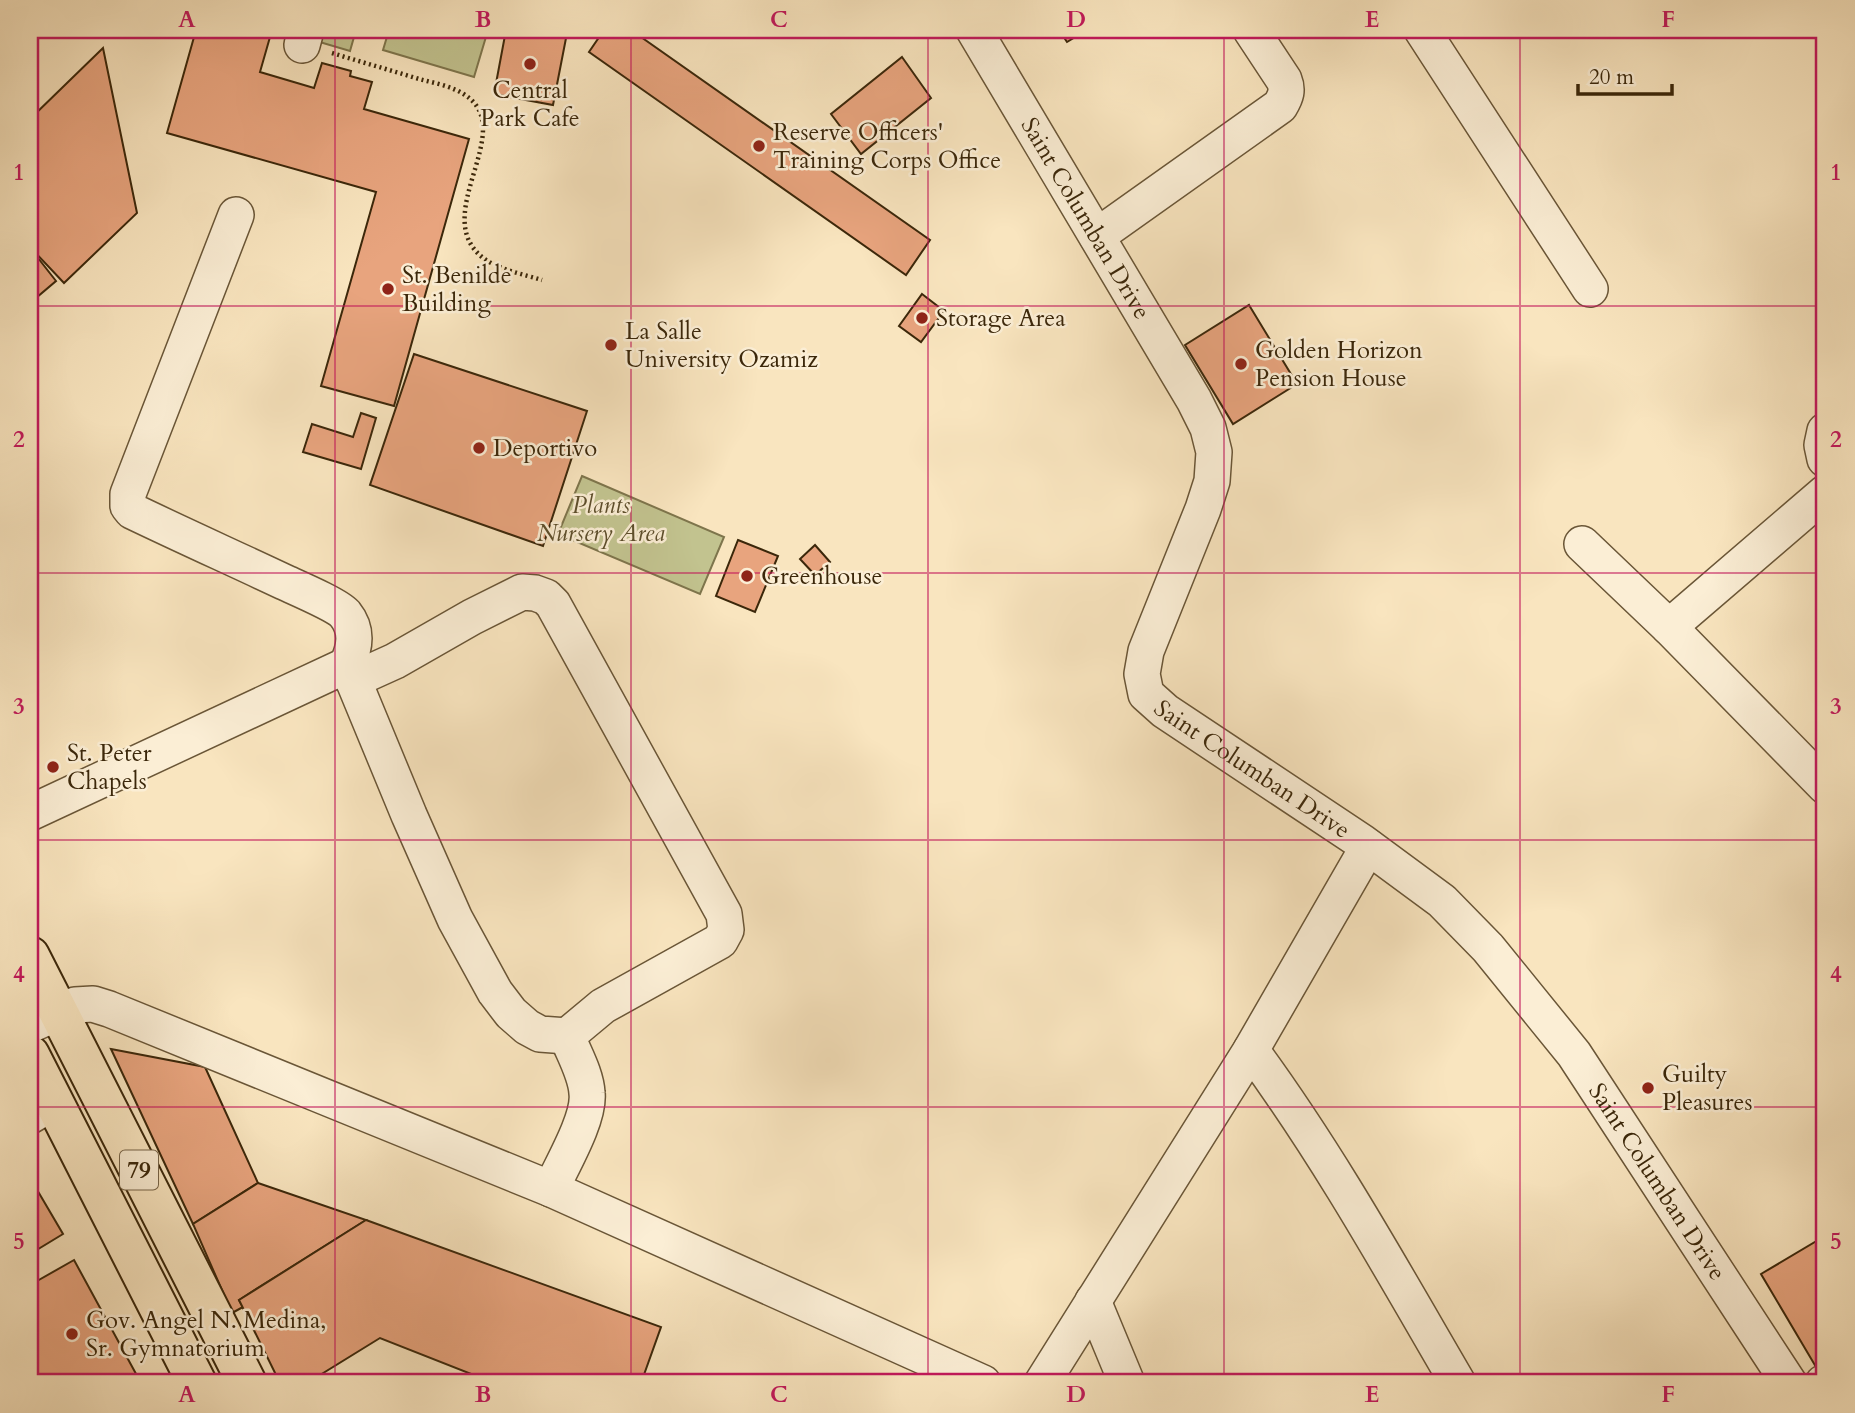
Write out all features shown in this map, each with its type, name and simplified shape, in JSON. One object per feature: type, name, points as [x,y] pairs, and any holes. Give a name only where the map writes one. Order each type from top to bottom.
[{"type":"main road","name":"79","points":[[30,956],[44,1018],[247,1383]]},
{"type":"main road","name":"79","points":[[30,1055],[42,1109],[197,1383]]},
{"type":"street","name":"Saint Columban Drive","points":[[974,30],[1194,400],[1208,428],[1214,452],[1212,481],[1146,651],[1142,674],[1146,694],[1165,711],[1368,847],[1442,901],[1488,948],[1574,1054],[1790,1383]]},
{"type":"street","points":[[1097,236],[1280,106],[1288,88],[1251,30]]},
{"type":"street","points":[[1422,30],[1590,289]]},
{"type":"street","points":[[30,813],[350,672],[395,661],[522,592],[534,593],[546,597],[553,604],[724,914],[726,930],[720,941],[603,1006],[567,1036],[540,1034],[527,1027],[511,1013],[495,992],[455,919],[409,815],[350,672],[355,638],[352,625],[344,612],[309,593],[132,512],[128,506],[128,494],[236,215]]},
{"type":"street","points":[[1825,431],[1822,445],[1825,458]]},
{"type":"street","points":[[1669,627],[1825,493]]},
{"type":"street","points":[[1582,544],[1669,627],[1825,786]]},
{"type":"street","points":[[1042,1383],[1251,1050],[1368,847]]},
{"type":"street","points":[[44,1018],[75,1005],[93,1004],[109,1009],[551,1189],[983,1383]]},
{"type":"street","points":[[551,1189],[584,1116],[588,1094],[567,1036]]},
{"type":"street","points":[[1251,1050],[1290,1103],[1356,1207],[1458,1383]]},
{"type":"street","points":[[1093,1301],[1127,1383]]},
{"type":"path","points":[[304,37],[446,86],[465,95],[474,103],[481,116],[483,130],[466,201],[466,236],[485,260],[542,280]]},
{"type":"green space","points":[[279,30],[356,30],[350,51]]},
{"type":"green space","points":[[389,30],[488,30],[474,77],[383,50]]},
{"type":"green space","name":"Plants Nursery Area","points":[[582,476],[724,537],[700,594],[558,534]]},
{"type":"building","name":"St. Benilde Building","points":[[196,30],[272,30],[260,72],[314,88],[322,63],[351,71],[350,76],[372,82],[364,109],[469,139],[394,406],[321,386],[376,192],[167,133]]},
{"type":"building","name":"Central Park Cafe","points":[[506,30],[567,33],[553,105],[494,94]]},
{"type":"building","name":"Reserve Officers' Training Corps Office","points":[[604,30],[631,30],[930,240],[906,275],[589,52]]},
{"type":"building","points":[[1059,30],[1087,30],[1067,42]]},
{"type":"building","points":[[103,48],[137,213],[64,283],[30,247],[30,119]]},
{"type":"building","points":[[902,57],[931,98],[861,154],[831,114]]},
{"type":"building","points":[[38,258],[56,281],[30,303],[30,265]]},
{"type":"building","name":"Storage Area","points":[[922,294],[944,311],[921,342],[899,326]]},
{"type":"building","name":"Golden Horizon Pension House","points":[[1249,305],[1297,384],[1233,424],[1185,345]]},
{"type":"building","name":"Deportivo","points":[[414,354],[587,411],[543,546],[370,485]]},
{"type":"building","points":[[361,413],[376,418],[361,469],[303,452],[312,424],[353,437]]},
{"type":"building","name":"Greenhouse","points":[[738,540],[778,556],[755,612],[716,596]]},
{"type":"building","points":[[815,545],[830,562],[815,575],[800,559]]},
{"type":"building","points":[[111,1049],[205,1067],[258,1183],[193,1224]]},
{"type":"building","points":[[258,1183],[366,1220],[239,1300],[243,1307],[232,1313],[193,1224]]},
{"type":"building","points":[[36,1188],[63,1234],[30,1254],[30,1192]]},
{"type":"building","points":[[366,1220],[661,1327],[641,1383],[494,1383],[380,1338],[307,1383],[280,1383],[239,1300]]},
{"type":"building","points":[[1825,1236],[1825,1362],[1816,1367],[1761,1274]]},
{"type":"building","name":"Gov. Angel N. Medina, Sr. Gymnatorium","points":[[74,1260],[141,1383],[30,1383],[30,1285]]},
{"type":"place","name":"Central Park Cafe","points":[[530,64]]},
{"type":"place","name":"Reserve Officers' Training Corps Office","points":[[759,146]]},
{"type":"place","name":"St. Benilde Building","points":[[388,289]]},
{"type":"place","name":"Storage Area","points":[[922,318]]},
{"type":"place","name":"La Salle University Ozamiz","points":[[611,345]]},
{"type":"place","name":"Golden Horizon Pension House","points":[[1241,364]]},
{"type":"place","name":"Deportivo","points":[[479,448]]},
{"type":"place","name":"Greenhouse","points":[[747,576]]},
{"type":"place","name":"St. Peter Chapels","points":[[53,767]]},
{"type":"place","name":"Guilty Pleasures","points":[[1648,1088]]},
{"type":"place","name":"Gov. Angel N. Medina, Sr. Gymnatorium","points":[[72,1334]]}]
